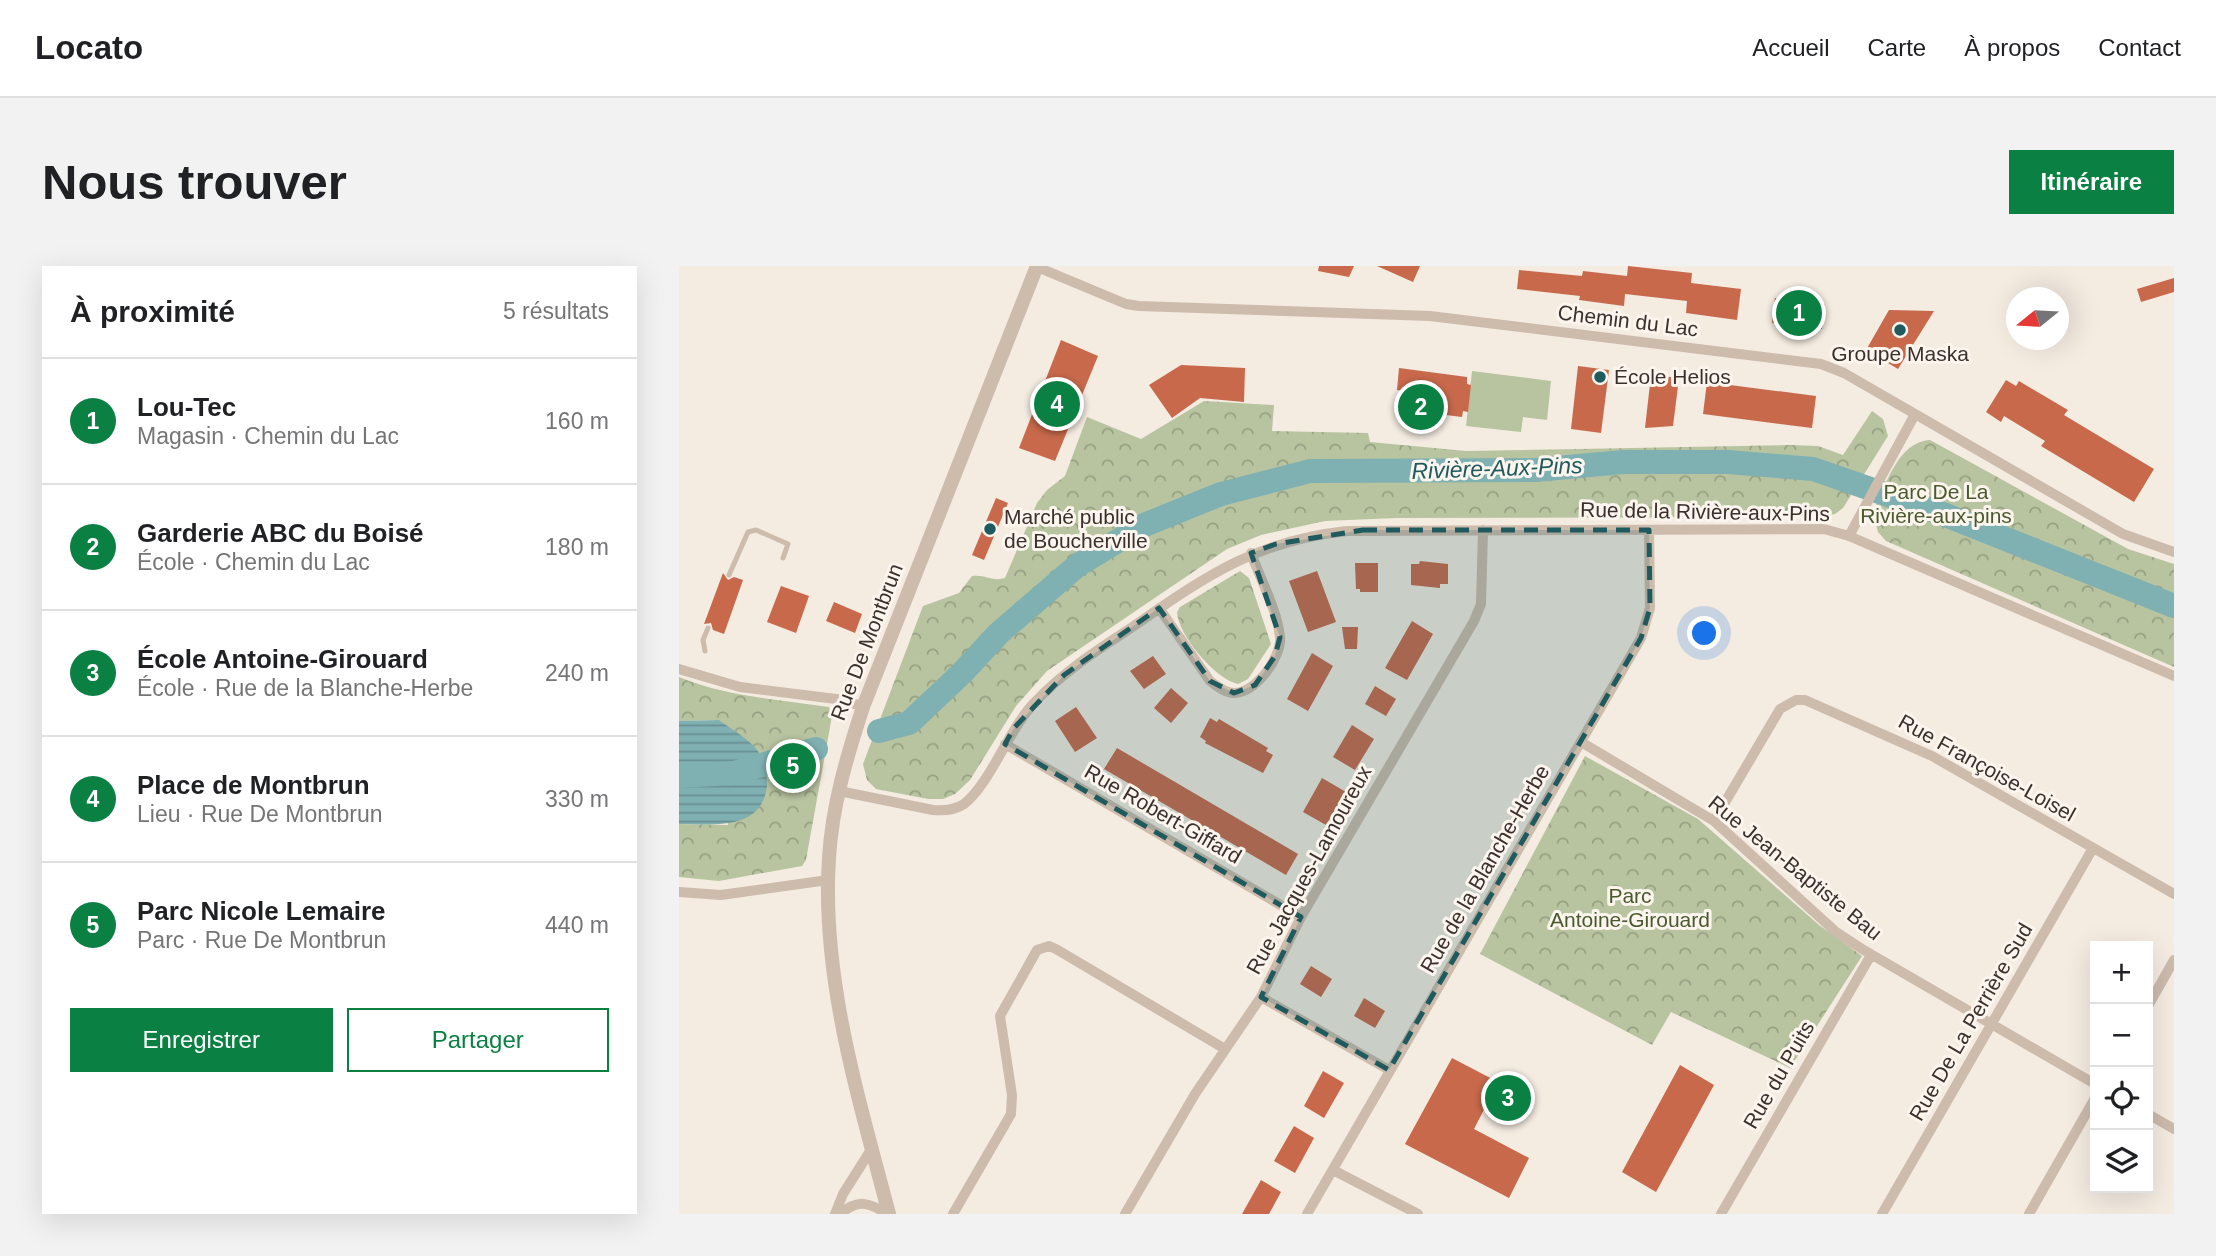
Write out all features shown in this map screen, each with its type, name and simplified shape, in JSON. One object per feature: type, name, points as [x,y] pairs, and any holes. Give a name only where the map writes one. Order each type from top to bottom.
[{"type":"street","name":"Chemin du Lac","points":[[1037,267],[1126,304],[1139,306],[1430,316],[1821,364],[1844,373],[1914,416],[2123,534],[2174,552]]},
{"type":"street","name":"Rue De Montbrun","points":[[888,1214],[835,979],[828,880],[832,828],[839,790],[863,707],[1037,267]]},
{"type":"street","points":[[1849,536],[1914,416]]},
{"type":"street","name":"Rue de la Rivière-aux-Pins","points":[[839,790],[933,810],[955,808],[969,799],[1022,717],[1046,691],[1216,570],[1251,553],[1299,538],[1330,532],[1823,529],[1849,536],[2174,676]]},
{"type":"street","name":"Rue Jacques-Lamoureux","points":[[1125,1214],[1195,1094],[1261,997],[1301,917],[1478,614],[1482,592],[1483,530]]},
{"type":"street","name":"Rue de la Blanche-Herbe","points":[[1307,1214],[1581,742],[1649,619],[1649,530]]},
{"type":"street","points":[[1159,608],[1210,681],[1221,690],[1234,693],[1255,685],[1275,656],[1280,637],[1251,553]]},
{"type":"street","points":[[679,668],[711,681],[844,700],[863,707]]},
{"type":"street","name":"Rue Françoise-Loisel","points":[[1714,821],[1780,709],[1787,703],[1805,700],[1932,756],[2174,894]]},
{"type":"street","name":"Rue Jean-Baptiste Bau","points":[[1581,742],[1714,821],[1836,932],[1991,1026],[2090,1081]]},
{"type":"street","name":"Rue Robert-Giffard","points":[[1005,744],[1301,917]]},
{"type":"street","name":"Rue De La Perrière Sud","points":[[1882,1214],[2093,848]]},
{"type":"street","points":[[679,892],[721,895],[828,880]]},
{"type":"street","points":[[953,1214],[1011,1114],[1012,1095],[1000,1016],[1033,956],[1043,947],[1056,949],[1225,1049]]},
{"type":"street","name":"Rue du Puits","points":[[1721,1214],[1871,955]]},
{"type":"street","points":[[2149,1004],[2174,960]]},
{"type":"street","points":[[1261,997],[1389,1070]]},
{"type":"street","points":[[2029,1214],[2090,1107]]},
{"type":"street","points":[[2153,1117],[2174,1129]]},
{"type":"street","points":[[838,1214],[843,1194],[872,1148]]},
{"type":"street","points":[[1333,1170],[1418,1214]]},
{"type":"street","points":[[838,1214],[861,1202],[868,1202],[888,1214]]},
{"type":"lane","points":[[729,575],[748,532],[756,530],[788,544],[783,558]]},
{"type":"lane","points":[[705,651],[703,640],[708,628]]},
{"type":"highlighted area","points":[[1363,530],[1649,530],[1650,608],[1641,638],[1389,1070],[1261,997],[1301,917],[1005,744],[1014,728],[1064,675],[1159,608],[1210,681],[1234,693],[1255,685],[1275,656],[1280,637],[1251,553],[1276,544]]},
{"type":"green space","points":[[1472,371],[1551,381],[1547,420],[1523,417],[1521,432],[1466,426]]},
{"type":"green space","points":[[1204,401],[1274,405],[1272,431],[1368,433],[1370,442],[1466,451],[1790,445],[1818,446],[1843,455],[1872,411],[1883,419],[1888,436],[1843,508],[1835,514],[1817,517],[1396,518],[1325,521],[1261,535],[1227,549],[1047,671],[1016,706],[970,780],[955,794],[943,799],[928,799],[876,789],[867,780],[863,764],[923,606],[959,593],[972,576],[1005,578],[1037,503],[1047,490],[1065,476],[1087,417],[1141,439]]},
{"type":"green space","name":"Parc De La Rivière-aux-pins","points":[[1930,440],[2128,549],[2174,564],[2174,667],[1886,541],[1878,532],[1873,512],[1901,457],[1909,448]]},
{"type":"green space","points":[[1240,571],[1249,578],[1271,644],[1248,679],[1238,684],[1219,674],[1199,655],[1184,632],[1177,612],[1180,607]]},
{"type":"green space","points":[[679,677],[734,693],[829,707],[832,716],[806,860],[802,866],[719,881],[679,877],[679,824],[728,825],[719,720],[679,721]]},
{"type":"green space","name":"Parc Antoine-Girouard","points":[[1585,756],[1698,819],[1819,925],[1862,956],[1790,1068],[1671,1012],[1652,1045],[1480,954]]},
{"type":"water","points":[[719,720],[754,746],[760,754],[767,776],[766,792],[761,805],[743,819],[731,823],[679,824],[679,721]]},
{"type":"building","points":[[1319,266],[1354,266],[1349,277],[1318,271]]},
{"type":"building","points":[[1377,266],[1420,266],[1413,282]]},
{"type":"building","points":[[1628,266],[1692,273],[1691,283],[1741,289],[1737,320],[1686,313],[1687,301],[1625,294],[1624,306],[1579,300],[1580,296],[1517,289],[1519,270],[1582,276],[1583,271],[1627,276]]},
{"type":"building","points":[[2174,278],[2174,292],[2141,302],[2137,289]]},
{"type":"building","points":[[1775,298],[1825,304],[1822,329],[1772,323]]},
{"type":"building","name":"Groupe Maska","points":[[1889,310],[1934,311],[1898,369],[1866,350]]},
{"type":"building","points":[[1061,340],[1098,356],[1055,461],[1019,448]]},
{"type":"building","points":[[1181,365],[1245,368],[1244,402],[1200,398],[1172,418],[1149,385]]},
{"type":"building","points":[[1578,366],[1609,370],[1601,433],[1571,429]]},
{"type":"building","points":[[1399,368],[1467,377],[1467,384],[1471,385],[1468,412],[1463,411],[1462,417],[1414,411],[1416,392],[1397,390]]},
{"type":"building","points":[[1651,375],[1679,378],[1673,426],[1645,428]]},
{"type":"building","points":[[2006,380],[2016,386],[2019,381],[2068,410],[2064,415],[2154,469],[2134,502],[2041,446],[2045,441],[2004,416],[2001,422],[1986,412]]},
{"type":"building","points":[[1707,382],[1816,396],[1812,428],[1703,414]]},
{"type":"building","name":"Marché public de Boucherville","points":[[996,498],[1008,503],[984,560],[972,555]]},
{"type":"building","points":[[1420,561],[1448,564],[1448,584],[1440,584],[1440,588],[1411,585],[1411,564],[1419,564]]},
{"type":"building","points":[[1355,563],[1378,563],[1378,592],[1360,592],[1360,589],[1356,589]]},
{"type":"building","points":[[1317,571],[1336,622],[1308,632],[1289,581]]},
{"type":"building","points":[[723,573],[728,580],[734,577],[743,580],[724,634],[713,630],[711,623],[704,624]]},
{"type":"building","points":[[781,586],[809,596],[796,633],[767,622]]},
{"type":"building","points":[[834,602],[862,614],[855,633],[826,621]]},
{"type":"building","points":[[1412,621],[1433,634],[1407,680],[1385,668]]},
{"type":"building","points":[[1342,627],[1358,627],[1357,649],[1345,649]]},
{"type":"building","points":[[1312,653],[1333,666],[1308,711],[1287,699]]},
{"type":"building","points":[[1153,656],[1166,674],[1144,689],[1130,671]]},
{"type":"building","points":[[1375,686],[1396,699],[1386,716],[1365,704]]},
{"type":"building","points":[[1171,688],[1188,703],[1171,723],[1154,708]]},
{"type":"building","points":[[1076,707],[1097,738],[1075,752],[1055,721]]},
{"type":"building","points":[[1210,718],[1217,722],[1219,719],[1268,748],[1266,751],[1273,755],[1263,773],[1205,743],[1200,737]]},
{"type":"building","points":[[1352,725],[1374,739],[1355,770],[1333,757]]},
{"type":"building","points":[[1117,748],[1298,854],[1286,875],[1104,769]]},
{"type":"building","points":[[1322,778],[1346,792],[1326,825],[1303,812]]},
{"type":"building","points":[[1311,966],[1332,979],[1321,997],[1300,984]]},
{"type":"building","points":[[1364,998],[1385,1011],[1375,1028],[1354,1016]]},
{"type":"building","points":[[1452,1058],[1498,1082],[1474,1129],[1529,1158],[1509,1198],[1405,1144]]},
{"type":"building","points":[[1680,1065],[1714,1085],[1656,1192],[1622,1172]]},
{"type":"building","points":[[1323,1071],[1344,1083],[1324,1118],[1304,1106]]},
{"type":"building","points":[[1294,1126],[1314,1138],[1295,1173],[1274,1161]]},
{"type":"building","points":[[1261,1180],[1281,1192],[1269,1214],[1242,1214]]},
{"type":"waterway","name":"Rivière-Aux-Pins","points":[[879,731],[909,723],[961,674],[999,633],[1078,565],[1144,525],[1221,494],[1310,471],[1535,470],[1623,462],[1728,462],[1813,469],[1943,514],[2174,606]]},
{"type":"waterway","name":"Rivière-Aux-Pins","points":[[679,776],[734,773],[816,749]]},
{"type":"place","name":"Lou-Tec","points":[[1799,313]]},
{"type":"place","name":"Groupe Maska","points":[[1900,330]]},
{"type":"place","name":"École Helios","points":[[1600,377]]},
{"type":"place","name":"Place de Montbrun","points":[[1057,404]]},
{"type":"place","name":"Garderie ABC du Boisé","points":[[1421,407]]},
{"type":"place","name":"Marché public de Boucherville","points":[[990,529]]},
{"type":"place","name":"Parc Nicole Lemaire","points":[[793,766]]},
{"type":"place","name":"École Antoine-Girouard","points":[[1508,1098]]}]
